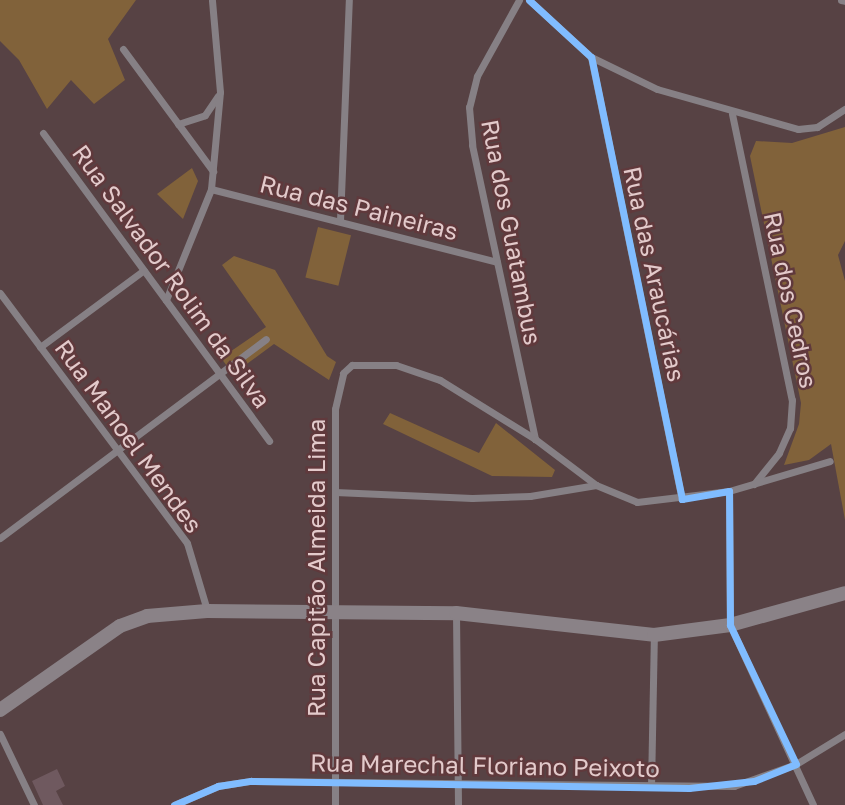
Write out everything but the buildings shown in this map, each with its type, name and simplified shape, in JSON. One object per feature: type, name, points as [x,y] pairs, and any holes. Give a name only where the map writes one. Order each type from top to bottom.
[{"type":"street","points":[[166,300],[211,189],[214,171],[220,92],[212,0]]},
{"type":"street","points":[[340,220],[349,0]]},
{"type":"street","name":"Rua dos Guatambus","points":[[519,0],[477,76],[469,107],[471,145],[535,439]]},
{"type":"street","points":[[529,0],[591,57],[657,89],[732,114],[798,129],[817,127],[845,109]]},
{"type":"street","points":[[123,49],[214,171]]},
{"type":"street","name":"Rua das Araucárias","points":[[591,57],[682,499]]},
{"type":"street","points":[[178,124],[205,115],[220,92]]},
{"type":"street","name":"Rua dos Cedros","points":[[732,114],[792,400],[790,428],[779,453],[753,485]]},
{"type":"street","name":"Rua Salvador Rolim da Silva","points":[[43,133],[269,441]]},
{"type":"street","name":"Rua das Paineiras","points":[[211,189],[497,262]]},
{"type":"street","points":[[40,347],[144,270]]},
{"type":"street","name":"Rua Manoel Mendes","points":[[0,293],[187,543],[207,611]]},
{"type":"street","points":[[0,538],[266,339]]},
{"type":"street","name":"Rua Capitão Almeida Lima","points":[[335,805],[335,409],[343,373],[366,362],[429,377],[535,439]]},
{"type":"street","points":[[535,439],[596,485],[637,502],[682,499],[729,491],[830,461]]},
{"type":"street","points":[[335,492],[472,498],[530,496],[596,485]]},
{"type":"street","points":[[729,491],[730,625],[813,805]]},
{"type":"street","points":[[0,710],[120,626],[147,616],[207,611],[456,613],[654,635],[730,625],[845,593]]},
{"type":"street","points":[[456,613],[458,805]]},
{"type":"street","points":[[651,787],[654,635]]},
{"type":"street","points":[[0,734],[34,805]]},
{"type":"street","name":"Rua Marechal Floriano Peixoto","points":[[174,805],[218,786],[251,781],[458,781],[651,787],[734,786],[796,764],[845,734]]},
{"type":"shaded area","points":[[0,0],[136,0],[108,39],[125,80],[94,104],[71,80],[47,109],[19,60],[0,41]]},
{"type":"shaded area","points":[[845,127],[845,241],[838,255],[845,281],[845,520],[831,444],[809,460],[784,465],[799,424],[801,403],[750,156],[756,141],[792,143]]},
{"type":"shaded area","points":[[192,168],[198,181],[183,219],[157,194]]},
{"type":"shaded area","points":[[318,227],[351,235],[338,286],[305,277]]},
{"type":"shaded area","points":[[234,256],[275,270],[327,356],[336,362],[329,380],[274,344],[233,374],[221,358],[266,327],[222,265]]},
{"type":"shaded area","points":[[390,413],[479,453],[496,423],[555,470],[552,477],[492,476],[383,424]]},
{"type":"cycle path","points":[[174,805],[218,786],[251,781],[689,788],[754,781],[796,764],[730,625],[729,491],[682,499],[591,57],[529,0]]}]
